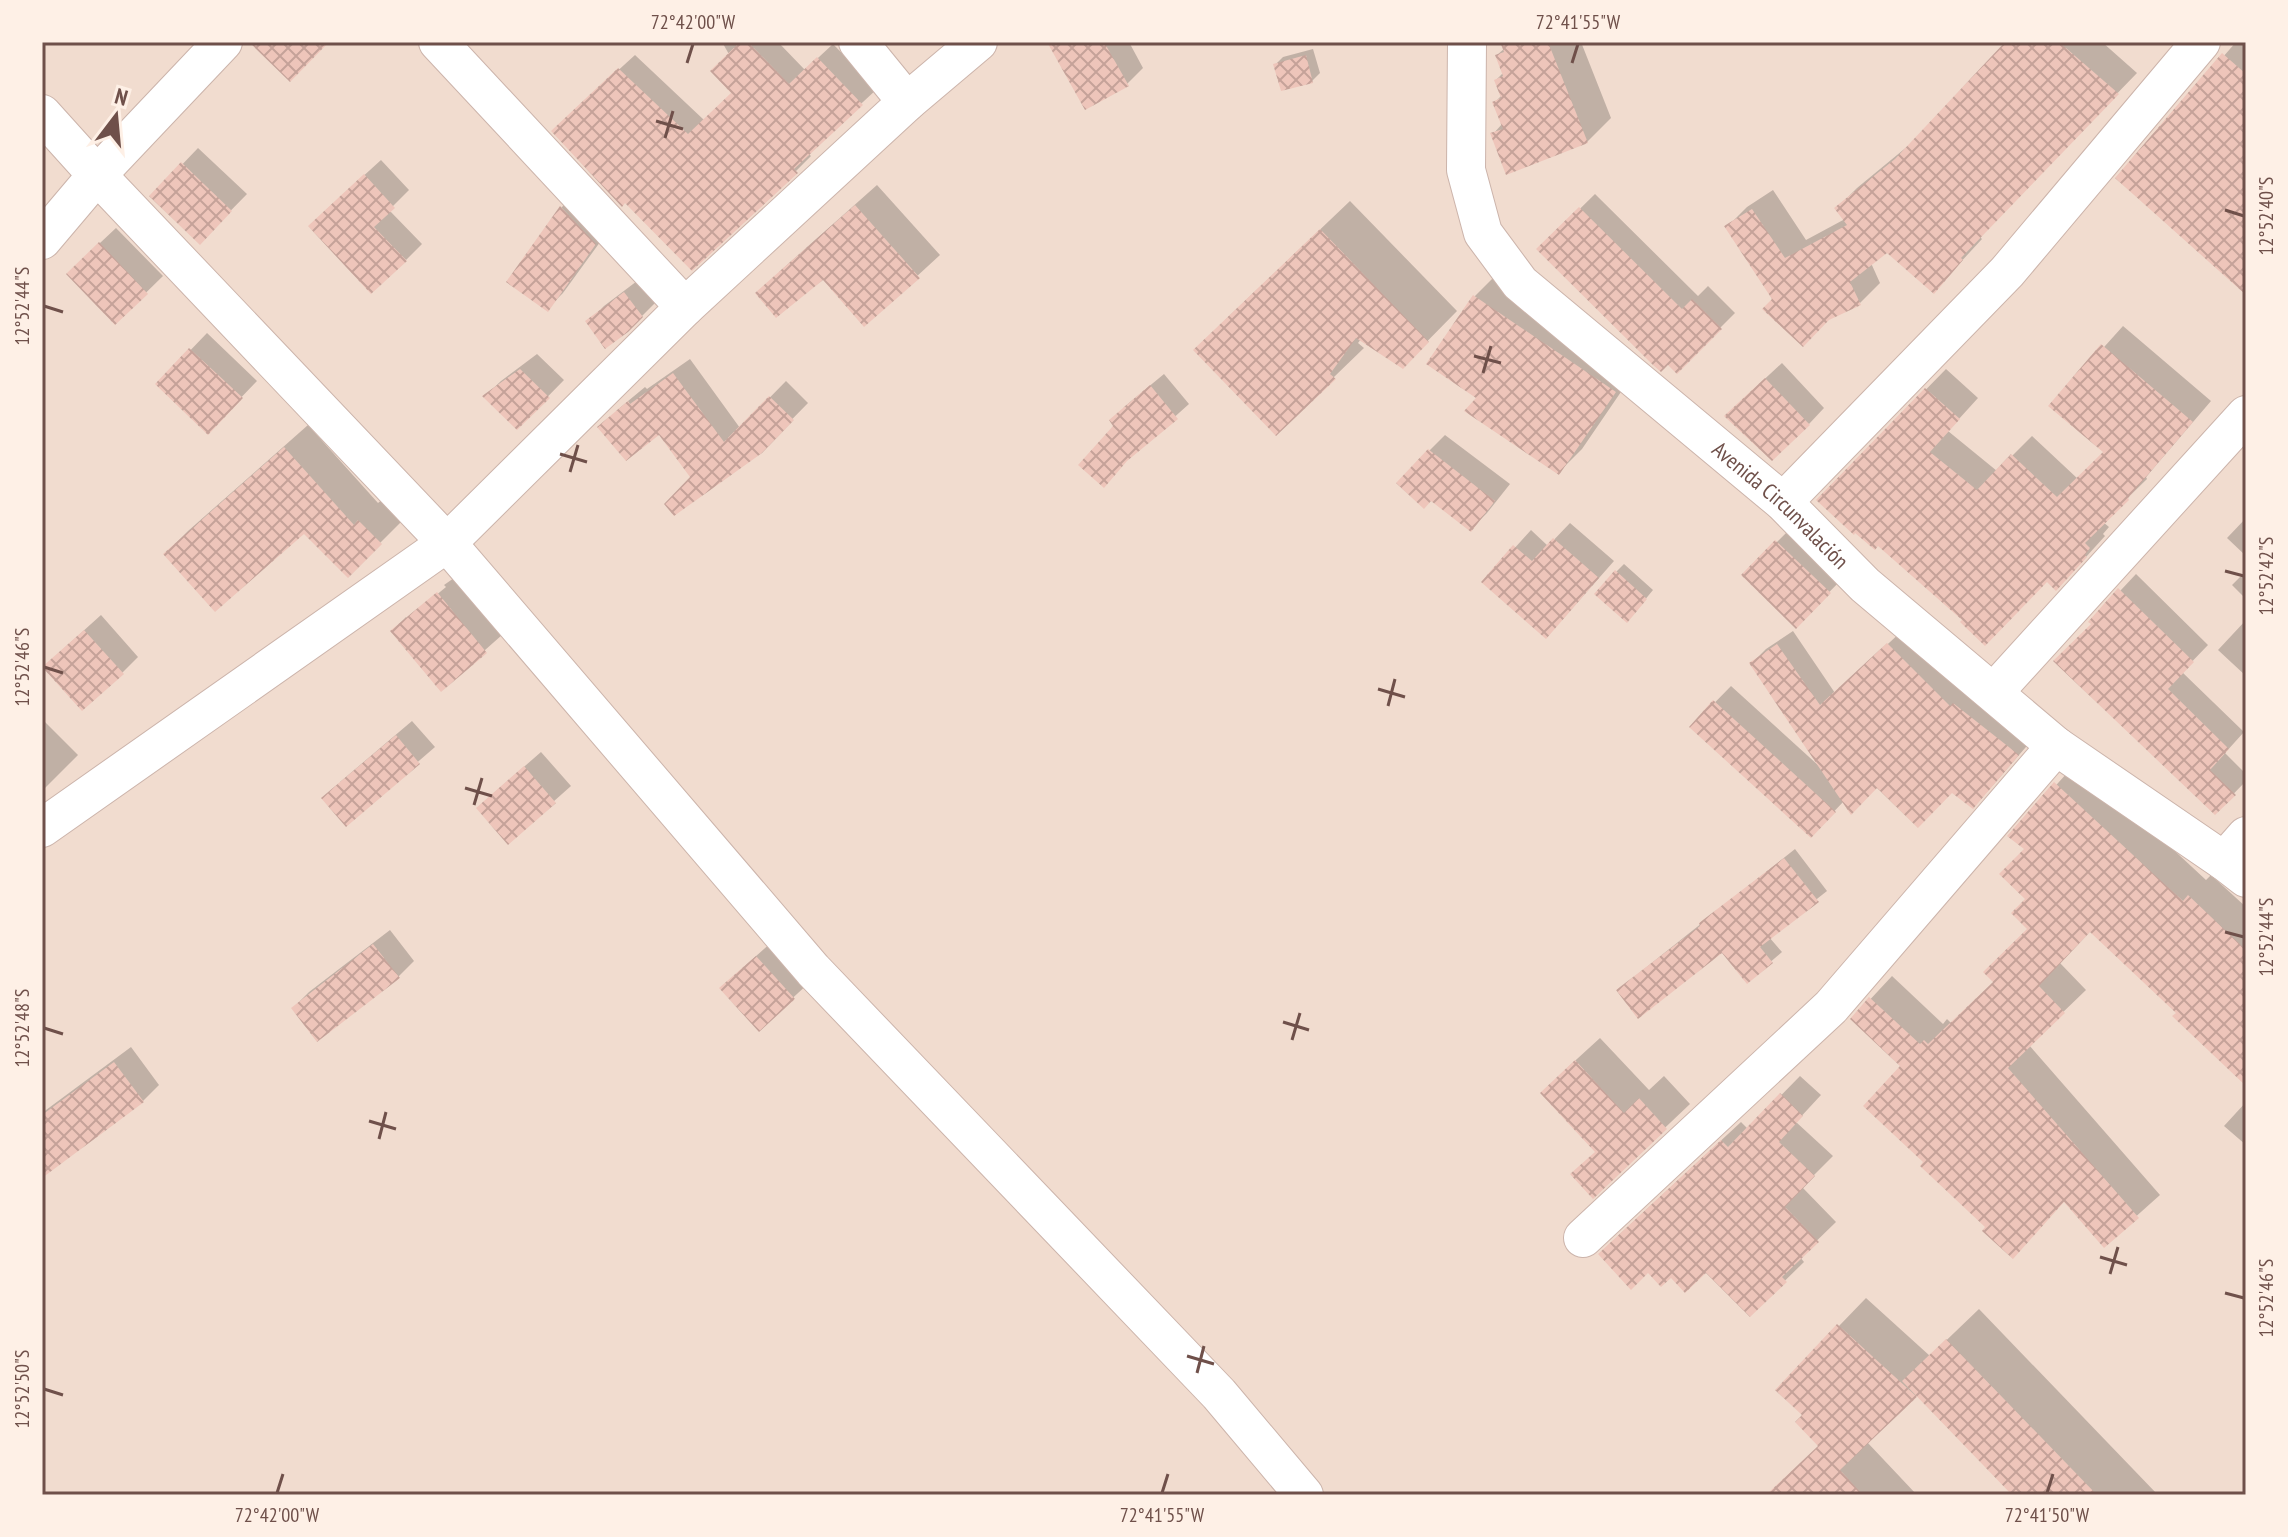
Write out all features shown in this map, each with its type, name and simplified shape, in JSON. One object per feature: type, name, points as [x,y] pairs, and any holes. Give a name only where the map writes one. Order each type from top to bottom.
[{"type":"street","points":[[42,240],[97,175],[223,42]]},
{"type":"street","points":[[438,42],[685,307]]},
{"type":"street","points":[[858,42],[907,102]]},
{"type":"street","points":[[42,828],[447,543],[685,307],[907,102],[978,42]]},
{"type":"street","name":"Avenida Circunvalación","points":[[1467,42],[1466,170],[1483,233],[1520,283],[1783,502],[1865,585],[2056,746],[2239,858]]},
{"type":"street","points":[[1783,502],[2007,272],[2201,42]]},
{"type":"street","points":[[42,114],[447,543],[813,970],[1219,1394],[1304,1495]]},
{"type":"street","points":[[1994,692],[2246,415]]},
{"type":"street","points":[[1583,1238],[1831,1007],[2056,746]]},
{"type":"shaded area","points":[[42,42],[2246,42],[2246,1495],[42,1495]]},
{"type":"building","points":[[249,42],[329,42],[290,82]]},
{"type":"building","points":[[740,42],[748,42],[789,84],[817,57],[863,105],[794,169],[798,173],[692,271],[625,203],[622,207],[551,131],[618,68],[688,134],[731,93],[710,71]]},
{"type":"building","points":[[1047,42],[1104,42],[1129,86],[1085,110]]},
{"type":"building","points":[[1500,42],[1548,42],[1588,143],[1506,175],[1490,133],[1503,129],[1492,102],[1501,98],[1494,80],[1503,76],[1495,55],[1504,52]]},
{"type":"building","points":[[2005,42],[2059,42],[2119,94],[1961,258],[1963,260],[1934,294],[1887,253],[1850,282],[1861,305],[1829,320],[1803,347],[1762,309],[1772,299],[1724,226],[1752,209],[1785,258],[1847,225],[1834,208],[1895,159]]},
{"type":"building","points":[[2222,53],[2246,74],[2246,295],[2115,178]]},
{"type":"building","points":[[1306,55],[1313,83],[1281,91],[1273,64]]},
{"type":"building","points":[[181,162],[232,211],[200,245],[149,196]]},
{"type":"building","points":[[364,174],[395,208],[374,227],[407,261],[371,294],[308,226]]},
{"type":"building","points":[[855,205],[920,278],[864,327],[823,280],[776,318],[755,293]]},
{"type":"building","points":[[560,206],[596,244],[548,312],[506,282]]},
{"type":"building","points":[[1579,207],[1682,309],[1692,299],[1722,329],[1677,374],[1668,365],[1661,372],[1653,365],[1536,249]]},
{"type":"building","points":[[1320,229],[1429,342],[1403,369],[1356,338],[1330,374],[1336,379],[1276,436],[1193,350]]},
{"type":"building","points":[[99,242],[148,294],[115,325],[66,274]]},
{"type":"building","points":[[624,292],[643,317],[605,349],[585,321]]},
{"type":"building","points":[[1473,295],[1616,392],[1559,475],[1464,411],[1476,398],[1426,364]]},
{"type":"building","points":[[2101,344],[2193,422],[2129,500],[2085,543],[2090,548],[2085,555],[2087,557],[2056,591],[2047,582],[1985,646],[1960,622],[1962,620],[1878,546],[1875,550],[1854,535],[1816,500],[1925,388],[1960,419],[1930,452],[1977,490],[2011,454],[2057,497],[2103,452],[2048,406]]},
{"type":"building","points":[[189,348],[243,398],[208,435],[155,384]]},
{"type":"building","points":[[520,369],[550,398],[517,430],[482,396]]},
{"type":"building","points":[[673,373],[724,442],[769,396],[794,420],[762,453],[674,516],[664,504],[690,477],[659,435],[626,461],[597,427],[628,401],[630,404]]},
{"type":"building","points":[[1765,378],[1810,425],[1772,461],[1724,416]]},
{"type":"building","points":[[1150,385],[1178,419],[1127,461],[1104,488],[1078,465],[1113,426],[1109,420]]},
{"type":"building","points":[[284,447],[354,525],[358,520],[382,544],[348,578],[304,534],[215,612],[163,554]]},
{"type":"building","points":[[1428,449],[1495,501],[1471,532],[1431,501],[1424,509],[1396,483]]},
{"type":"building","points":[[1553,538],[1599,578],[1546,639],[1481,582],[1513,545],[1532,561]]},
{"type":"building","points":[[1775,540],[1831,593],[1796,629],[1741,575]]},
{"type":"building","points":[[1615,570],[1647,599],[1627,623],[1594,594]]},
{"type":"building","points":[[2118,588],[2194,662],[2168,689],[2229,749],[2210,770],[2236,795],[2215,815],[2053,661],[2091,624],[2088,622]]},
{"type":"building","points":[[437,592],[487,653],[441,692],[390,631]]},
{"type":"building","points":[[84,630],[124,674],[82,711],[42,667]]},
{"type":"building","points":[[1887,643],[1950,706],[1953,703],[2019,755],[1973,809],[1952,793],[1918,828],[1877,788],[1851,815],[1749,663],[1777,644],[1820,705]]},
{"type":"building","points":[[1713,700],[1836,812],[1811,838],[1689,727]]},
{"type":"building","points":[[396,735],[420,764],[346,827],[321,798]]},
{"type":"building","points":[[524,766],[556,803],[508,845],[476,808]]},
{"type":"building","points":[[2054,782],[2183,901],[2188,895],[2246,950],[2246,1086],[2172,1016],[2176,1013],[2090,932],[2039,986],[2065,1013],[2008,1068],[2139,1218],[2104,1248],[2064,1202],[2013,1259],[1982,1231],[1985,1227],[1920,1166],[1923,1162],[1863,1106],[1900,1066],[1850,1019],[1869,997],[1920,1044],[1924,1040],[1928,1044],[1993,982],[1983,972],[2027,929],[2011,913],[2025,899],[1999,874],[2024,849],[2007,836]]},
{"type":"building","points":[[1784,858],[1819,902],[1760,947],[1773,963],[1747,984],[1722,953],[1638,1019],[1616,990]]},
{"type":"building","points":[[373,944],[400,978],[317,1042],[291,1008]]},
{"type":"building","points":[[756,956],[795,999],[759,1032],[719,988]]},
{"type":"building","points":[[1575,1060],[1624,1113],[1639,1098],[1667,1129],[1593,1199],[1570,1174],[1595,1152],[1540,1093]]},
{"type":"building","points":[[114,1062],[144,1102],[42,1178],[42,1115]]},
{"type":"building","points":[[1780,1093],[1803,1116],[1779,1142],[1815,1176],[1785,1207],[1819,1242],[1782,1277],[1787,1282],[1750,1317],[1706,1273],[1685,1293],[1671,1278],[1661,1287],[1648,1273],[1631,1290],[1598,1254],[1721,1140],[1728,1147]]},
{"type":"building","points":[[1837,1324],[1917,1397],[1840,1470],[1863,1495],[1766,1495],[1818,1446],[1795,1422],[1802,1415],[1775,1390]]},
{"type":"building","points":[[1946,1339],[2097,1495],[2012,1495],[1902,1381]]}]
